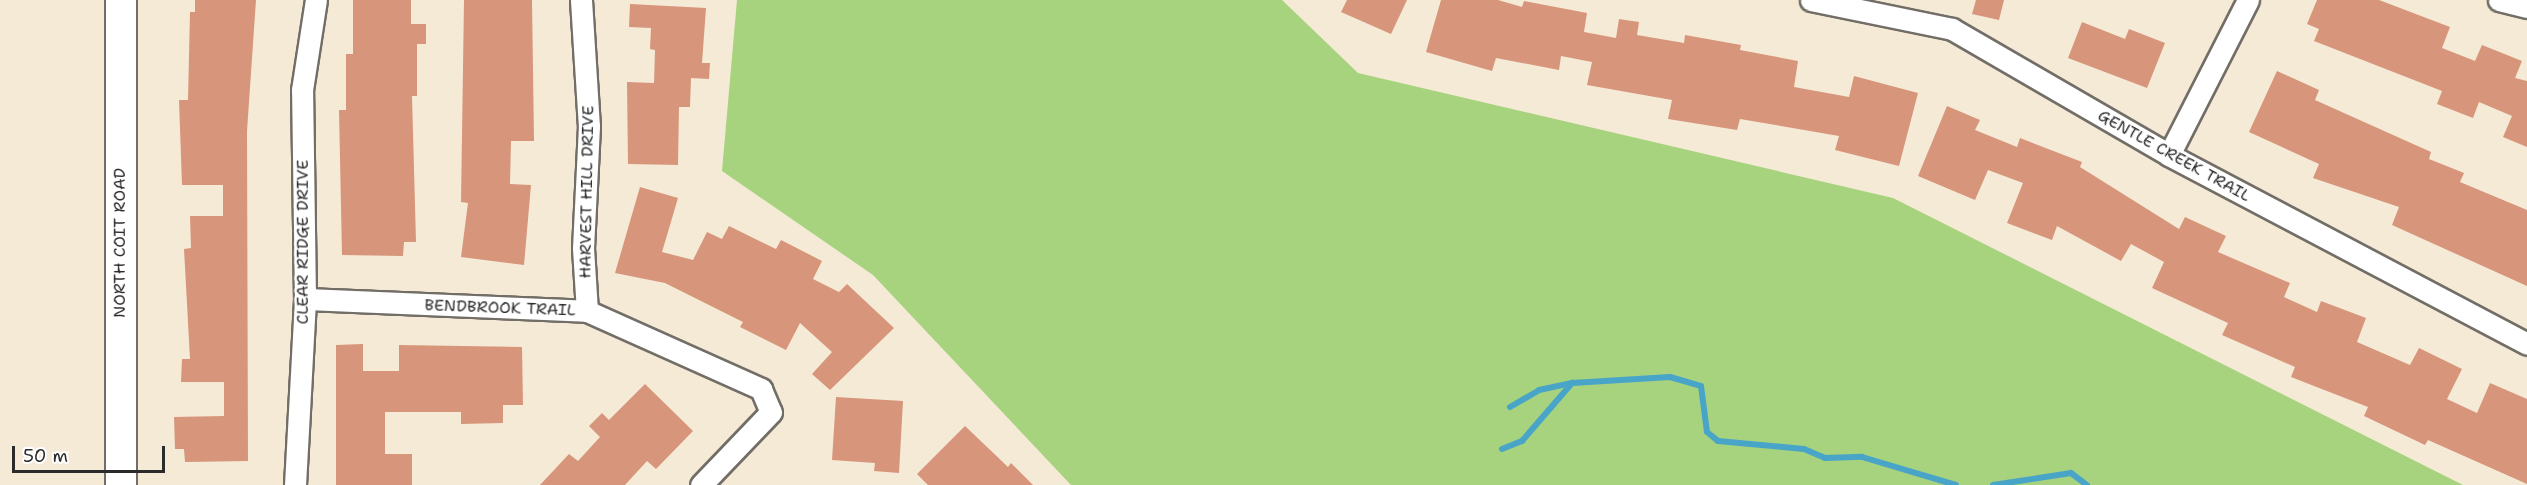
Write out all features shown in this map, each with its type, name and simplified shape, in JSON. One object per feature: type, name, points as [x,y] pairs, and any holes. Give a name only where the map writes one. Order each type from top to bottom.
[{"type":"street","name":"NORTH COIT ROAD","points":[[121,0],[121,485]]},
{"type":"street","name":"CLEAR RIDGE DRIVE","points":[[295,485],[305,299],[302,90],[316,0]]},
{"type":"street","name":"HARVEST HILL DRIVE","points":[[581,0],[590,126],[584,248],[587,311]]},
{"type":"street","name":"GENTLE CREEK TRAIL","points":[[1811,0],[1915,9],[1952,28],[2169,156],[2527,344]]},
{"type":"street","points":[[2169,156],[2248,0]]},
{"type":"street","points":[[2499,0],[2527,7]]},
{"type":"street","name":"BENDBROOK TRAIL","points":[[305,299],[587,311],[761,389],[771,412],[701,485]]},
{"type":"green space","points":[[737,0],[1282,0],[1358,73],[1893,198],[2463,485],[1071,485],[873,275],[722,171]]},
{"type":"building","points":[[195,0],[256,0],[247,131],[248,461],[185,462],[184,449],[175,449],[174,417],[224,416],[224,382],[181,382],[182,359],[190,359],[184,249],[191,248],[190,216],[223,216],[223,185],[182,185],[179,100],[188,100],[190,12],[195,12]]},
{"type":"building","points":[[353,0],[411,0],[411,24],[426,24],[426,44],[417,44],[417,96],[412,96],[416,242],[404,242],[403,256],[342,255],[339,110],[346,110],[346,54],[353,54]]},
{"type":"building","points":[[464,0],[532,0],[534,141],[511,141],[510,184],[531,185],[524,265],[461,257],[468,203],[461,202]]},
{"type":"building","points":[[1347,0],[1407,0],[1391,34],[1341,12]]},
{"type":"building","points":[[1441,0],[1498,0],[1522,7],[1524,1],[1587,13],[1584,32],[1616,38],[1619,19],[1639,22],[1637,35],[1684,43],[1685,35],[1741,45],[1740,50],[1798,61],[1794,87],[1849,97],[1854,76],[1918,93],[1899,166],[1835,150],[1839,136],[1740,119],[1737,130],[1668,119],[1672,100],[1587,85],[1592,62],[1561,56],[1559,70],[1496,58],[1492,71],[1426,52]]},
{"type":"building","points":[[1976,0],[2004,0],[1999,20],[1972,14]]},
{"type":"building","points":[[2317,0],[2379,0],[2450,27],[2442,48],[2475,61],[2482,45],[2522,61],[2515,78],[2527,81],[2527,147],[2503,137],[2512,116],[2479,102],[2473,118],[2437,104],[2442,91],[2314,41],[2319,29],[2307,24]]},
{"type":"building","points":[[630,4],[706,8],[702,63],[710,63],[709,79],[691,78],[690,107],[679,107],[678,165],[628,164],[627,82],[654,83],[655,50],[650,49],[651,28],[629,27]]},
{"type":"building","points":[[2082,22],[2125,39],[2129,29],[2165,43],[2147,88],[2068,58]]},
{"type":"building","points":[[2277,71],[2319,90],[2315,100],[2431,152],[2429,159],[2464,173],[2460,182],[2527,210],[2527,286],[2392,225],[2399,207],[2313,178],[2319,164],[2249,132]]},
{"type":"building","points":[[1947,106],[1980,120],[1975,130],[2017,147],[2020,138],[2082,162],[2080,167],[2179,229],[2185,217],[2226,236],[2218,252],[2290,283],[2284,297],[2317,312],[2321,301],[2366,318],[2357,342],[2410,365],[2419,348],[2462,369],[2447,399],[2477,413],[2490,383],[2527,399],[2527,484],[2428,440],[2425,445],[2364,416],[2368,407],[2291,377],[2295,367],[2222,335],[2228,323],[2152,288],[2164,262],[2131,244],[2121,261],[2057,226],[2052,240],[2007,223],[2023,183],[1988,170],[1975,200],[1918,176]]},
{"type":"building","points":[[640,187],[678,198],[662,252],[693,260],[707,232],[722,239],[729,226],[776,249],[781,240],[822,261],[813,279],[839,292],[847,284],[894,328],[830,390],[812,374],[832,352],[800,323],[786,350],[740,327],[743,322],[665,283],[615,273]]},
{"type":"building","points":[[363,344],[363,371],[399,371],[399,345],[522,347],[523,405],[503,405],[503,423],[461,424],[461,412],[385,412],[385,454],[412,454],[412,485],[336,485],[336,345]]},
{"type":"building","points":[[645,384],[693,431],[656,469],[647,461],[625,485],[540,485],[569,454],[578,461],[600,437],[589,426],[602,413],[609,420]]},
{"type":"building","points":[[836,397],[903,401],[899,473],[874,471],[875,463],[832,460]]},
{"type":"building","points":[[965,426],[1008,467],[1011,463],[1033,485],[928,485],[917,474]]},
{"type":"waterway","points":[[1510,407],[1539,390],[1572,383],[1670,377],[1701,386],[1707,432],[1718,441],[1804,449],[1825,458],[1862,457],[1956,485]]},
{"type":"waterway","points":[[1502,449],[1522,441],[1572,383]]},
{"type":"waterway","points":[[1993,485],[2071,473],[2087,485]]}]
